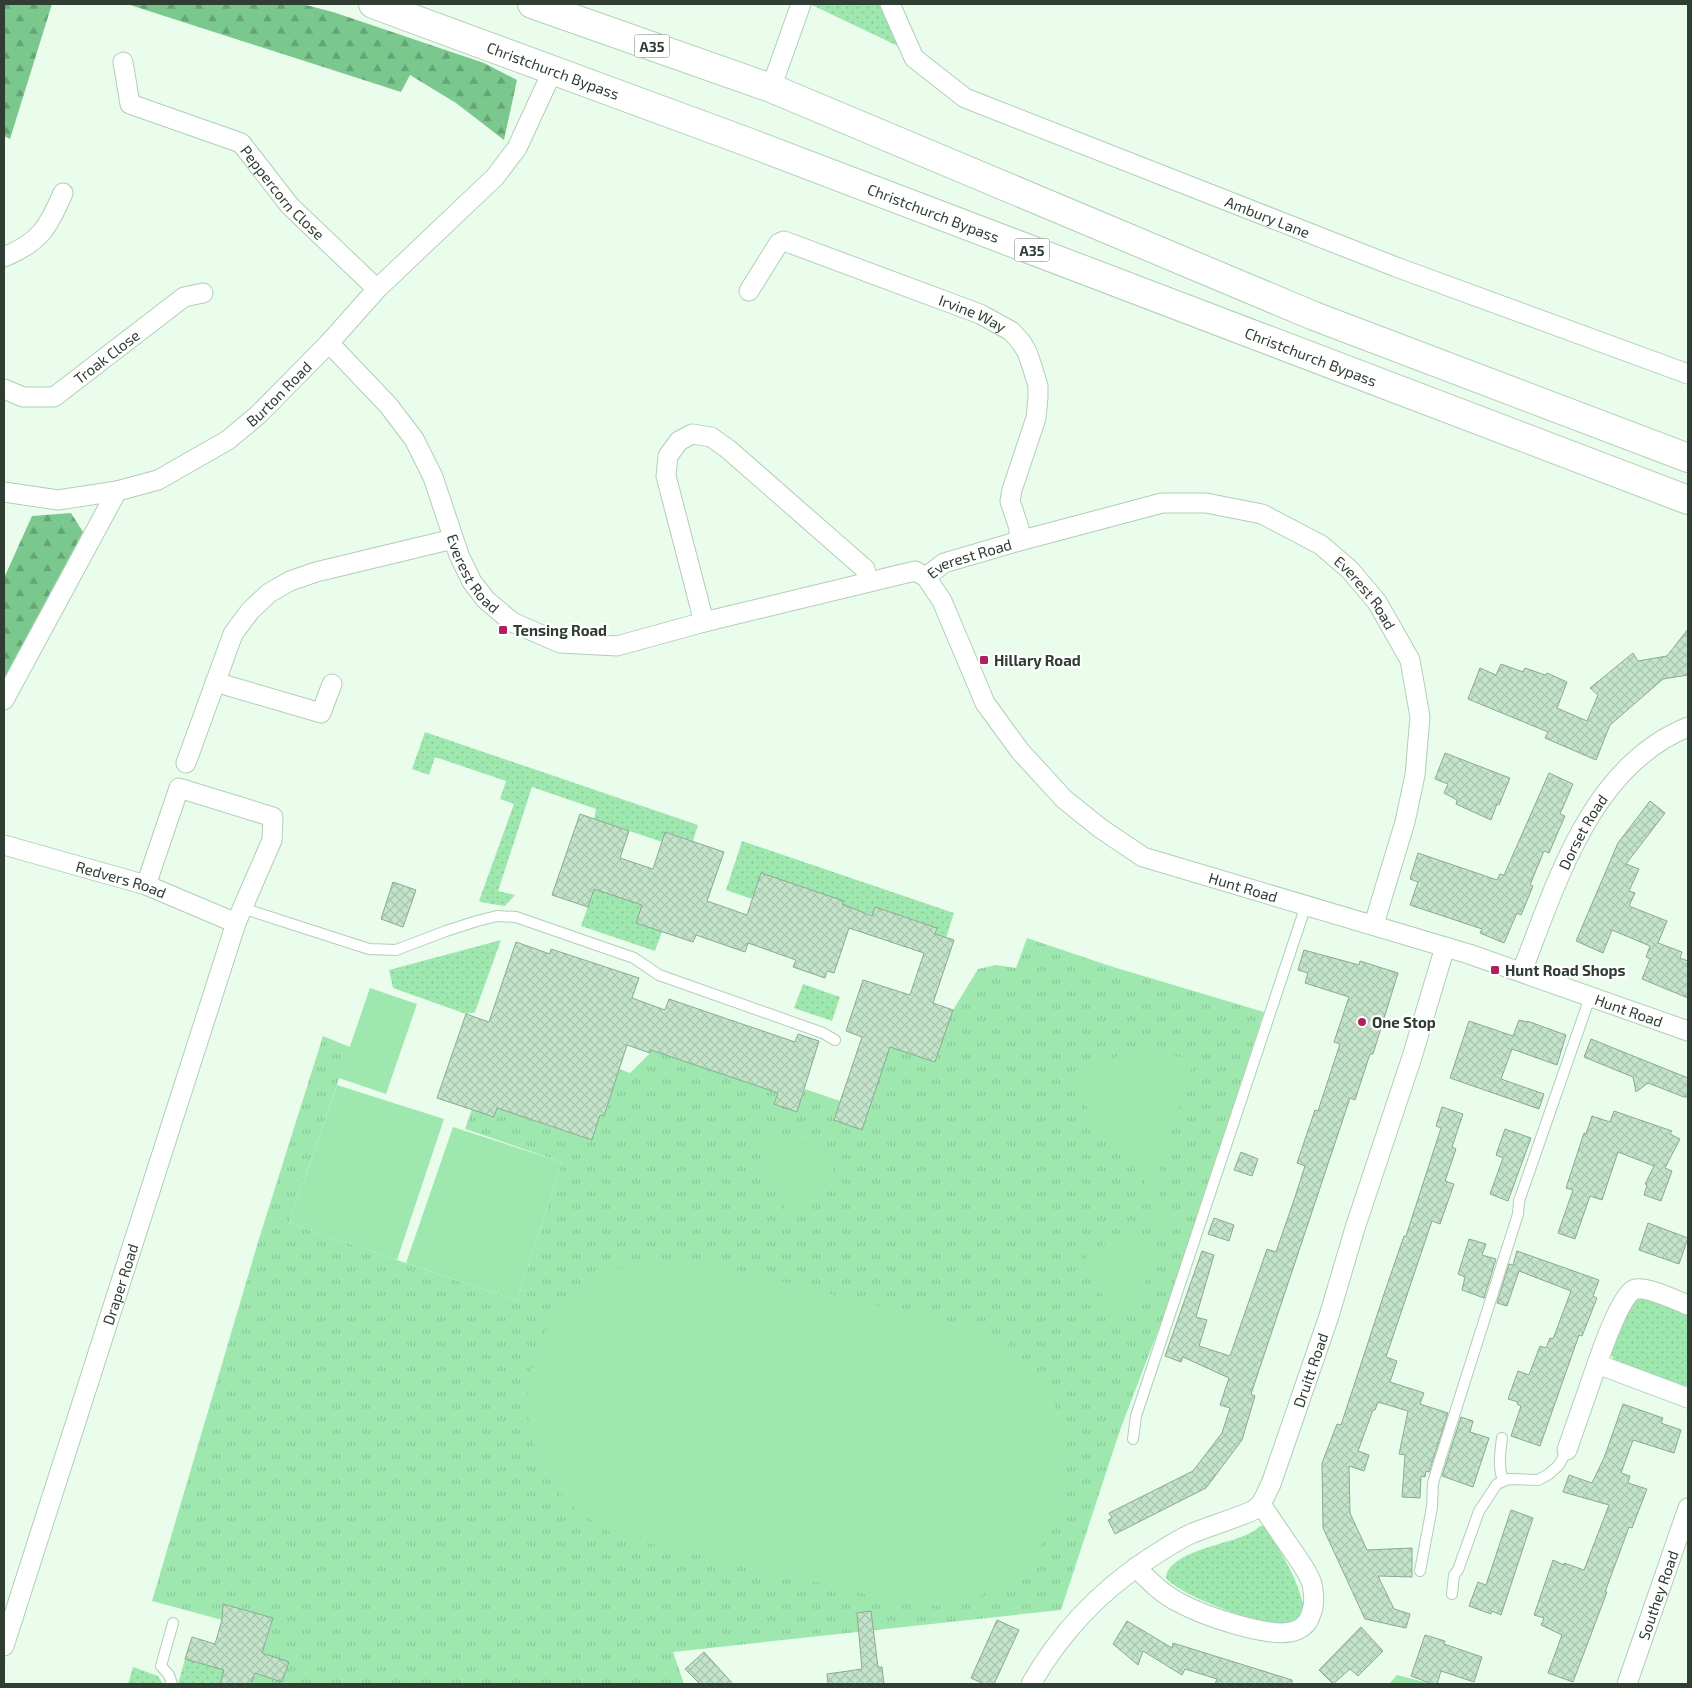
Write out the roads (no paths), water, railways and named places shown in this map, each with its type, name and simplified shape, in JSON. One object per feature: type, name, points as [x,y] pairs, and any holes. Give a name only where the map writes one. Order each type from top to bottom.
[{"type":"main road","name":"Christchurch Bypass","points":[[374,4],[753,144],[1688,500]]},
{"type":"main road","name":"A35","points":[[532,4],[771,88],[1314,316],[1688,458]]},
{"type":"street","points":[[771,88],[801,4]]},
{"type":"street","name":"Ambury Lane","points":[[890,4],[914,58],[965,98],[1396,267],[1688,374]]},
{"type":"street","name":"Peppercorn Close","points":[[123,62],[130,104],[241,143],[290,206],[377,289]]},
{"type":"street","name":"Burton Road","points":[[4,492],[58,500],[117,491],[158,480],[228,440],[259,414],[329,343],[377,289],[495,177],[517,148],[553,70]]},
{"type":"street","points":[[4,256],[18,251],[38,238],[48,225],[63,193]]},
{"type":"street","name":"Irvine Way","points":[[749,292],[779,243],[784,240],[980,314],[1011,331],[1027,352],[1038,386],[1036,418],[1010,501],[1019,528],[1019,541]]},
{"type":"street","name":"Troak Close","points":[[4,389],[23,396],[54,397],[184,297],[204,293]]},
{"type":"street","name":"Everest Road","points":[[329,343],[388,404],[414,439],[433,477],[459,556],[472,582],[486,600],[512,622],[560,643],[617,646],[704,622],[915,571],[926,577],[944,563],[1162,502],[1206,502],[1262,514],[1321,545],[1350,570],[1377,602],[1410,660],[1420,717],[1415,775],[1405,822],[1374,924]]},
{"type":"street","points":[[704,622],[666,476],[668,456],[679,441],[692,434],[711,436],[728,449],[865,570],[868,582]]},
{"type":"street","points":[[4,700],[117,491]]},
{"type":"street","points":[[186,763],[233,634],[250,611],[269,593],[290,581],[316,572],[454,539]]},
{"type":"street","name":"Hunt Road","points":[[926,577],[942,601],[985,704],[1020,751],[1064,799],[1100,828],[1144,857],[1374,924],[1522,971],[1688,1031]]},
{"type":"street","points":[[216,682],[321,713],[332,684]]},
{"type":"street","name":"Dorset Road","points":[[1522,971],[1566,863],[1590,816],[1624,770],[1646,751],[1674,733],[1688,727]]},
{"type":"street","name":"Draper Road","points":[[4,1646],[239,916],[272,840],[273,818],[179,788],[146,885]]},
{"type":"street","name":"Redvers Road","points":[[4,846],[146,885],[239,916]]},
{"type":"street","name":"Druitt Road","points":[[1261,1504],[1271,1484],[1328,1316],[1412,1057],[1445,947]]},
{"type":"street","points":[[1567,1450],[1597,1364],[1619,1309],[1631,1290],[1646,1290],[1688,1305]]},
{"type":"street","points":[[1597,1364],[1688,1398]]},
{"type":"street","points":[[1031,1684],[1047,1657],[1083,1612],[1106,1590],[1136,1567],[1164,1549],[1192,1534],[1239,1517],[1254,1510],[1261,1504],[1312,1583],[1314,1606],[1309,1620],[1296,1631],[1279,1633],[1262,1631],[1178,1603],[1150,1582],[1136,1567]]},
{"type":"street","name":"Southey Road","points":[[1628,1684],[1688,1508]]},
{"type":"lane","points":[[1133,1439],[1136,1416],[1306,905]]},
{"type":"lane","points":[[239,916],[369,950],[396,950],[477,921],[497,916],[516,917],[634,958],[659,975],[823,1033],[835,1040]]},
{"type":"lane","points":[[1420,1571],[1432,1508],[1433,1483],[1438,1466],[1518,1214],[1519,1201],[1590,997]]},
{"type":"lane","points":[[1502,1438],[1499,1470],[1503,1481]]},
{"type":"lane","points":[[1452,1594],[1454,1574],[1458,1570],[1479,1511],[1497,1484],[1509,1478],[1538,1480],[1549,1474],[1559,1464],[1567,1450]]},
{"type":"lane","points":[[172,1684],[169,1675],[161,1666],[173,1623]]},
{"type":"place","name":"Tensing Road","points":[[503,630]]},
{"type":"place","name":"Hillary Road","points":[[984,660]]},
{"type":"place","name":"Hunt Road Shops","points":[[1495,970]]},
{"type":"place","name":"One Stop","points":[[1362,1022]]}]
